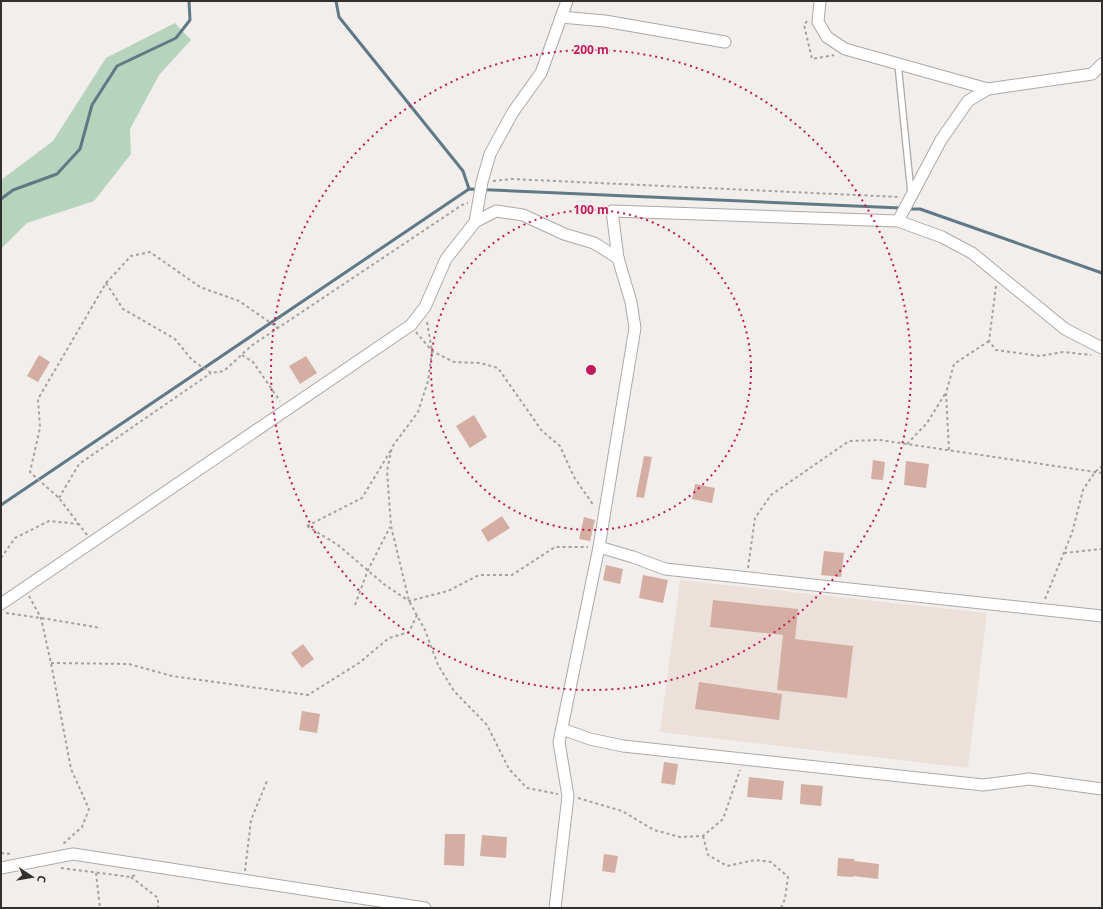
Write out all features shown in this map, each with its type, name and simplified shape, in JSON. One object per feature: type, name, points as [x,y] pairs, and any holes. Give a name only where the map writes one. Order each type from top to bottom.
[{"type":"street","points":[[475,222],[482,182],[490,154],[513,112],[541,72],[567,1]]},
{"type":"street","points":[[820,1],[818,22],[827,37],[845,49],[988,88],[1092,74],[1102,64]]},
{"type":"street","points":[[561,17],[605,21],[725,42]]},
{"type":"street","points":[[898,221],[941,140],[968,101],[988,88]]},
{"type":"street","points":[[1,604],[411,325],[425,306],[446,259],[475,222],[496,211],[523,215],[564,234],[594,243],[618,258]]},
{"type":"street","points":[[555,908],[568,796],[560,742],[599,548],[635,328],[631,302],[618,258],[612,211],[898,221],[942,237],[972,253],[1065,329],[1098,352]]},
{"type":"street","points":[[599,548],[633,557],[665,569],[1102,616]]},
{"type":"street","points":[[562,729],[590,739],[623,746],[983,785],[1029,779],[1102,789]]},
{"type":"street","points":[[1,868],[73,854],[425,908]]},
{"type":"lane","points":[[898,64],[911,197]]},
{"type":"path","points":[[482,182],[512,178],[911,197]]},
{"type":"path","points":[[59,498],[79,464],[211,373],[224,371],[251,346],[462,205],[479,199]]},
{"type":"path","points":[[92,542],[59,498],[30,472],[40,428],[38,399],[106,283],[131,256],[150,252],[200,287],[239,302],[278,328]]},
{"type":"path","points":[[998,275],[989,341],[996,350],[1040,356],[1062,352],[1098,352]]},
{"type":"path","points":[[106,283],[124,309],[175,339],[192,360],[211,373]]},
{"type":"path","points":[[425,306],[432,351],[428,381],[418,412],[392,447],[362,498],[307,526],[338,546],[385,585],[409,601],[448,590],[479,575],[512,575],[555,547],[599,548]]},
{"type":"path","points":[[411,325],[432,351],[454,362],[480,363],[498,368],[542,431],[560,446],[574,477],[604,519]]},
{"type":"path","points":[[907,444],[927,423],[946,393],[954,364],[989,341]]},
{"type":"path","points":[[242,355],[253,362],[286,410]]},
{"type":"path","points":[[946,393],[949,450]]},
{"type":"path","points":[[747,578],[756,518],[771,495],[849,441],[880,440],[1102,473]]},
{"type":"path","points":[[392,447],[387,471],[391,526],[409,601],[425,630],[438,665],[454,691],[487,725],[509,769],[527,788],[568,796],[622,811],[654,830],[680,837],[703,836],[723,819],[743,759]]},
{"type":"path","points":[[1040,610],[1072,533],[1083,490],[1095,472],[1102,466]]},
{"type":"path","points":[[1,558],[15,538],[49,521],[79,524]]},
{"type":"path","points":[[355,605],[368,570],[391,526]]},
{"type":"path","points":[[1064,553],[1102,549]]},
{"type":"path","points":[[24,588],[41,618],[71,769],[90,809],[82,827],[47,859]]},
{"type":"path","points":[[1,612],[101,628]]},
{"type":"path","points":[[51,663],[129,664],[172,676],[308,694],[359,663],[389,638],[409,632],[416,615]]},
{"type":"path","points":[[244,880],[251,820],[267,781]]},
{"type":"path","points":[[703,836],[708,855],[727,866],[755,860],[771,862],[788,877],[785,899],[780,908]]},
{"type":"path","points":[[57,867],[131,877],[158,898],[158,908]]},
{"type":"path","points":[[96,873],[100,908]]},
{"type":"path","points":[[131,877],[136,874]]},
{"type":"shaded area","points":[[680,580],[987,613],[968,768],[660,732]]},
{"type":"green space","points":[[175,23],[191,40],[159,75],[130,129],[131,154],[94,201],[27,223],[1,249],[1,180],[53,141],[106,58]]},
{"type":"building","points":[[39,355],[50,362],[38,382],[27,376]]},
{"type":"building","points":[[306,356],[317,373],[300,384],[289,366]]},
{"type":"building","points":[[474,415],[487,437],[470,448],[456,426]]},
{"type":"building","points":[[644,456],[652,457],[644,498],[636,497]]},
{"type":"building","points":[[873,460],[885,462],[883,480],[871,479]]},
{"type":"building","points":[[906,461],[929,464],[926,488],[904,485]]},
{"type":"building","points":[[695,484],[715,488],[712,503],[692,499]]},
{"type":"building","points":[[502,516],[510,528],[488,542],[481,530]]},
{"type":"building","points":[[584,517],[595,520],[590,541],[579,539]]},
{"type":"building","points":[[824,551],[844,553],[841,577],[821,575]]},
{"type":"building","points":[[606,565],[623,569],[620,584],[603,580]]},
{"type":"building","points":[[643,575],[668,580],[663,603],[639,598]]},
{"type":"building","points":[[713,600],[798,609],[795,639],[853,646],[847,698],[777,690],[783,635],[710,627]]},
{"type":"building","points":[[303,644],[314,659],[302,668],[291,653]]},
{"type":"building","points":[[699,682],[782,694],[779,720],[695,709]]},
{"type":"building","points":[[302,711],[320,714],[317,733],[299,730]]},
{"type":"building","points":[[664,762],[678,764],[675,785],[661,783]]},
{"type":"building","points":[[749,777],[784,781],[782,800],[747,797]]},
{"type":"building","points":[[801,784],[823,786],[821,806],[800,804]]},
{"type":"building","points":[[445,834],[465,834],[464,866],[444,865]]},
{"type":"building","points":[[482,835],[507,837],[506,858],[480,856]]},
{"type":"building","points":[[604,854],[618,856],[615,873],[602,871]]},
{"type":"building","points":[[838,858],[855,859],[854,861],[879,864],[878,879],[837,876]]},
{"type":"waterway","points":[[1,199],[13,190],[57,174],[80,149],[92,105],[117,66],[176,38],[190,20],[189,1]]},
{"type":"waterway","points":[[336,1],[339,17],[463,171],[469,189]]},
{"type":"waterway","points":[[1,505],[469,189],[901,208]]},
{"type":"waterway","points":[[907,209],[920,209],[1102,273]]}]
